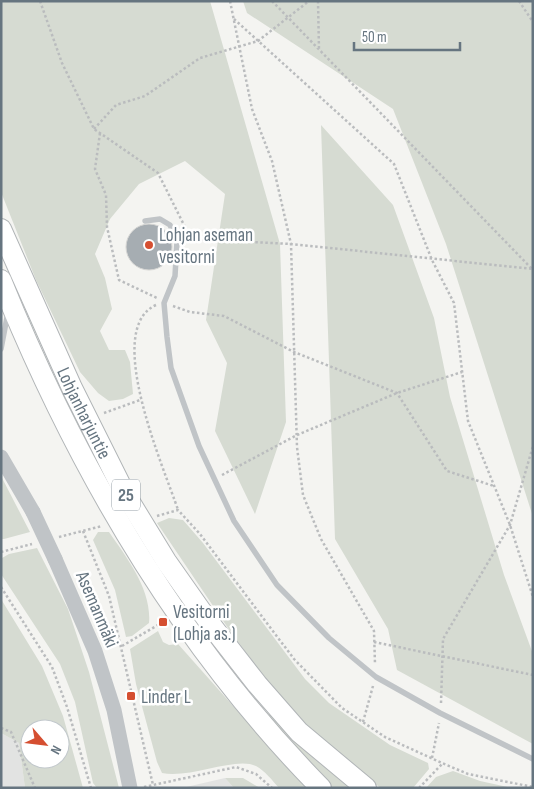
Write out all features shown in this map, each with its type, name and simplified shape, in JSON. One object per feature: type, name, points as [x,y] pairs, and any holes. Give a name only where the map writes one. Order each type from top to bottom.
[{"type":"highway","name":"Lohjanharjuntie","points":[[1,229],[72,388],[120,485],[166,561],[211,625],[257,684],[299,732],[366,788]]},
{"type":"highway","name":"Lohjanharjuntie","points":[[1,280],[54,400],[119,522],[196,640],[280,746],[321,788]]},
{"type":"street","name":"Asemanmäki","points":[[1,457],[33,512],[95,651],[114,710],[130,788]]},
{"type":"lane","points":[[145,221],[160,219],[170,225],[177,241],[175,276],[164,303],[172,368],[199,446],[234,521],[277,585],[329,638],[376,677],[440,714],[533,759]]},
{"type":"lane","points":[[1,349],[10,302]]},
{"type":"path","points":[[40,1],[62,63],[94,129],[158,173],[191,239],[291,244],[532,269]]},
{"type":"path","points":[[230,1],[252,109],[272,161],[291,244],[297,435],[303,495],[321,539],[374,631],[376,677],[363,722]]},
{"type":"path","points":[[272,1],[287,19],[532,269]]},
{"type":"path","points":[[94,129],[116,105],[145,96],[200,58],[258,41],[309,1]]},
{"type":"path","points":[[318,1],[319,50]]},
{"type":"path","points":[[519,1],[533,22]]},
{"type":"path","points":[[234,19],[394,164],[432,260],[454,303],[468,421],[510,525],[533,597]]},
{"type":"path","points":[[100,133],[95,169],[106,195],[107,227],[118,280],[164,303],[190,312],[224,316],[294,352],[397,393],[447,471],[494,486]]},
{"type":"path","points":[[164,303],[153,306],[136,327],[134,346],[140,400],[178,510],[200,534],[294,659],[342,708],[385,737],[468,774],[533,787]]},
{"type":"path","points":[[214,479],[297,435],[397,393],[462,372]]},
{"type":"path","points":[[100,415],[140,400]]},
{"type":"path","points":[[432,758],[440,714],[443,639],[510,525],[533,446]]},
{"type":"path","points":[[155,517],[178,510]]},
{"type":"path","points":[[83,532],[109,596],[153,784]]},
{"type":"path","points":[[1,587],[52,667],[67,708],[91,788]]},
{"type":"path","points":[[122,646],[163,622]]},
{"type":"path","points":[[374,642],[533,675]]},
{"type":"path","points":[[1,728],[11,732],[35,788]]},
{"type":"path","points":[[419,788],[442,763]]},
{"type":"path","points":[[143,788],[153,784],[236,767],[256,774],[272,788]]},
{"type":"shaded area","points":[[1,1],[210,1],[280,244],[286,422],[255,514],[215,431],[227,363],[206,320],[225,194],[185,161],[139,184],[110,219],[95,254],[105,278],[112,309],[100,331],[109,350],[125,350],[130,362],[133,394],[123,399],[109,401],[98,393],[80,372],[36,280],[1,192]]},
{"type":"shaded area","points":[[243,1],[533,1],[533,517],[446,244],[393,109],[247,13]]},
{"type":"shaded area","points":[[321,125],[393,205],[434,318],[450,397],[504,575],[533,654],[533,744],[397,670],[388,629],[335,539]]},
{"type":"shaded area","points":[[1,476],[30,532],[4,539],[1,539]]},
{"type":"shaded area","points":[[169,518],[183,520],[203,543],[305,679],[329,703],[390,745],[428,763],[429,769],[413,788],[381,788],[357,772],[310,733],[280,698],[230,631],[157,523]]},
{"type":"shaded area","points":[[98,532],[109,532],[137,575],[147,599],[149,623],[132,636],[126,637],[115,590],[93,540]]},
{"type":"shaded area","points":[[37,548],[68,609],[89,672],[119,788],[97,788],[93,783],[75,702],[60,664],[1,574],[2,558],[9,554]]},
{"type":"shaded area","points":[[1,599],[42,666],[64,719],[20,719],[20,750],[19,743],[1,733]]},
{"type":"shaded area","points":[[158,631],[163,642],[169,645],[178,644],[306,788],[279,788],[262,770],[247,764],[225,765],[186,773],[162,773],[157,762],[136,684],[130,649]]},
{"type":"shaded area","points":[[270,713],[306,751],[349,788],[332,788],[268,717]]},
{"type":"shaded area","points":[[1,733],[19,743],[20,769],[22,769],[25,788],[1,788]]},
{"type":"shaded area","points":[[70,741],[83,788],[25,788],[22,769],[70,769]]},
{"type":"shaded area","points":[[453,771],[480,781],[512,788],[426,788],[436,777]]},
{"type":"shaded area","points":[[225,778],[234,788],[182,788]]},
{"type":"shaded area","points":[[225,778],[243,778],[260,788],[234,788]]},
{"type":"building","name":"Lohjan aseman vesitorni","points":[[144,224],[154,224],[168,234],[172,247],[168,260],[162,266],[154,270],[144,270],[130,260],[126,252],[126,242],[136,228]]},
{"type":"place","name":"Lohjan aseman vesitorni","points":[[149,245]]},
{"type":"place","name":"Vesitorni (Lohja as.)","points":[[163,622]]},
{"type":"place","name":"Linder L","points":[[131,696]]}]
